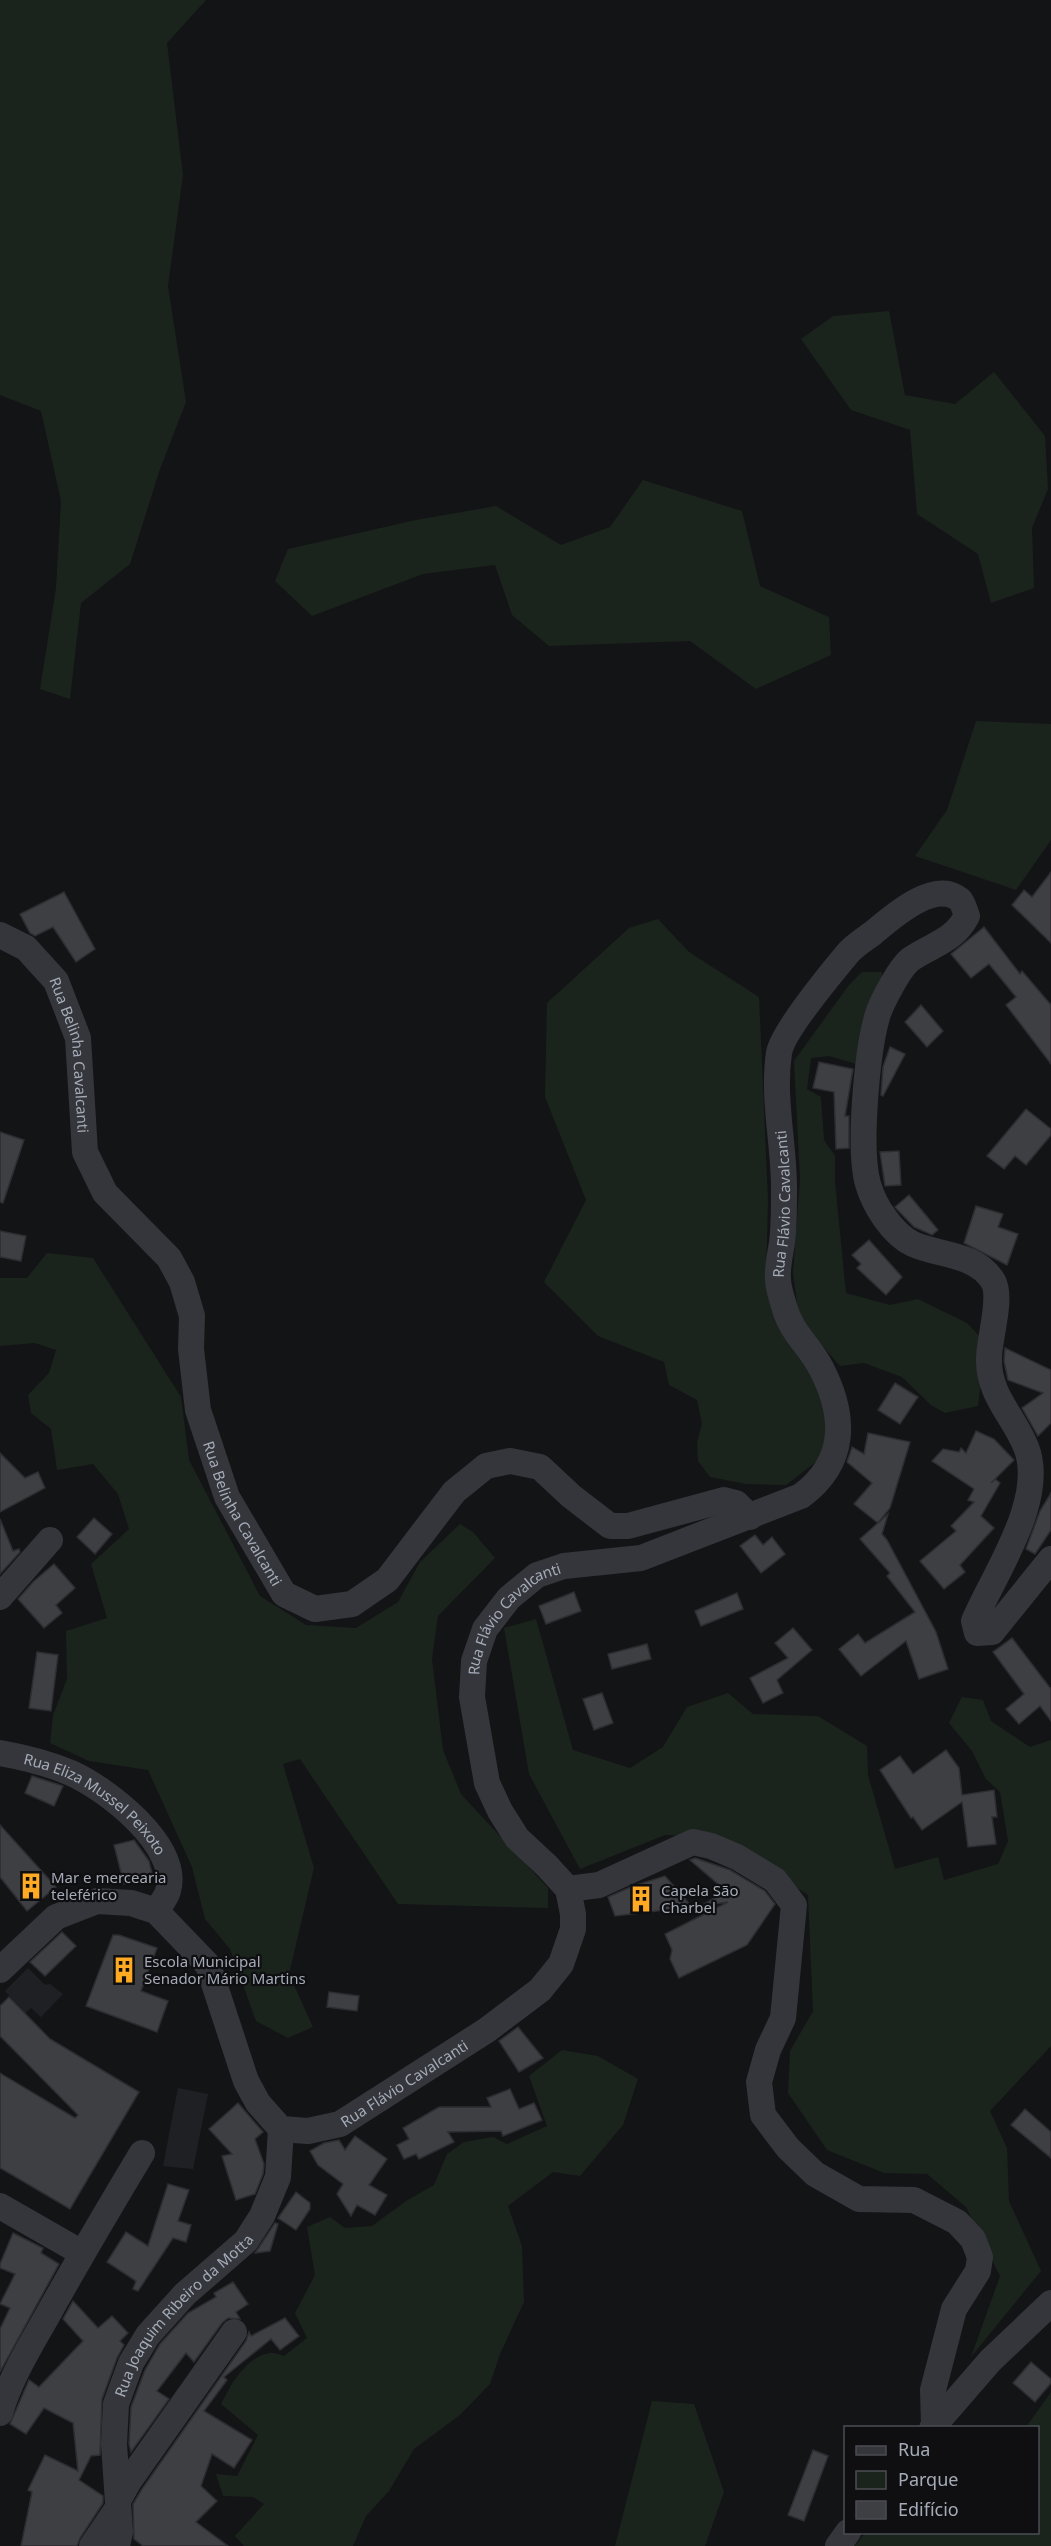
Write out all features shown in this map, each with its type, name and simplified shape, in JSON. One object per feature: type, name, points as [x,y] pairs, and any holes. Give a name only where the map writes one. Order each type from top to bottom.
[{"type":"street","name":"Rua Flávio Cavalcanti","points":[[281,2129],[308,2131],[340,2124],[487,2030],[540,1990],[561,1964],[573,1929],[573,1914],[568,1889],[517,1838],[500,1811],[487,1783],[472,1697],[474,1662],[485,1629],[509,1598],[537,1575],[564,1566],[640,1558],[750,1517],[801,1496],[818,1484],[829,1469],[837,1444],[839,1419],[834,1398],[820,1366],[796,1335],[784,1308],[778,1279],[784,1225],[784,1167],[776,1089],[779,1050],[795,1022],[850,951],[907,905],[931,896],[949,894],[961,901],[967,916],[959,931],[909,961],[877,1016],[868,1062],[864,1152],[867,1183],[887,1221],[910,1242],[929,1250],[954,1254],[982,1268],[994,1283],[996,1297],[989,1362],[993,1389],[1027,1449],[1031,1475],[1027,1499],[1015,1536],[974,1621],[977,1633],[992,1632],[1051,1559]]},
{"type":"street","name":"Rua Belinha Cavalcanti","points":[[0,934],[26,948],[56,981],[78,1038],[85,1152],[105,1193],[169,1258],[182,1282],[192,1316],[191,1349],[198,1410],[227,1497],[284,1594],[315,1609],[352,1604],[387,1580],[454,1492],[486,1466],[510,1461],[540,1467],[571,1496],[610,1526],[628,1526],[724,1500],[736,1503],[750,1517]]},
{"type":"street","points":[[0,1597],[50,1540]]},
{"type":"street","name":"Rua Eliza Mussel Peixoto","points":[[0,1753],[70,1773],[106,1793],[142,1827],[159,1846],[168,1869],[168,1891],[156,1911]]},
{"type":"street","points":[[568,1889],[598,1885],[693,1842],[711,1846],[737,1857],[774,1880],[794,1905],[783,2018],[768,2050],[759,2082],[763,2115],[788,2148],[815,2174],[859,2199],[914,2200],[925,2205],[957,2222],[973,2239],[980,2256],[978,2271],[954,2309],[933,2390],[933,2426]]},
{"type":"street","points":[[0,1970],[56,1917],[97,1901],[131,1903],[156,1911],[207,1965],[246,2081],[258,2103],[281,2129]]},
{"type":"street","name":"Rua Joaquim Ribeiro da Motta","points":[[117,2546],[120,2532],[114,2444],[116,2404],[131,2363],[148,2335],[185,2294],[246,2241],[262,2216],[278,2177],[281,2129]]},
{"type":"street","points":[[2,2404],[82,2253],[142,2153]]},
{"type":"street","points":[[0,2206],[82,2253]]},
{"type":"street","points":[[933,2426],[990,2361],[1051,2303]]},
{"type":"street","points":[[92,2546],[133,2475],[234,2332]]},
{"type":"shaded area","points":[[28,1968],[45,1985],[50,1984],[63,1994],[41,2017],[31,2008],[25,2013],[5,1991]]},
{"type":"shaded area","points":[[178,2088],[208,2094],[193,2169],[163,2166]]},
{"type":"green space","points":[[0,0],[206,0],[167,43],[183,175],[168,286],[186,402],[160,469],[130,564],[81,603],[70,699],[40,689],[56,588],[61,501],[41,411],[0,395]]},
{"type":"green space","points":[[889,311],[905,395],[955,404],[994,372],[1045,436],[1048,489],[1032,528],[1034,588],[991,603],[978,554],[917,514],[910,430],[851,410],[801,339],[833,316]]},
{"type":"green space","points":[[643,480],[742,511],[760,586],[829,617],[831,655],[756,689],[690,641],[549,646],[512,615],[495,565],[423,574],[312,616],[275,581],[288,549],[416,520],[496,506],[561,545],[610,527]]},
{"type":"green space","points":[[976,721],[1051,724],[1051,840],[1016,890],[915,856],[947,810]]},
{"type":"green space","points":[[658,919],[689,952],[759,997],[768,1200],[766,1282],[783,1336],[805,1359],[830,1416],[821,1458],[786,1485],[746,1484],[710,1477],[698,1461],[697,1442],[702,1424],[697,1400],[669,1385],[664,1362],[598,1336],[544,1282],[586,1200],[545,1097],[547,1003],[629,928]]},
{"type":"green space","points":[[862,972],[882,972],[881,989],[856,1064],[829,1056],[811,1058],[807,1089],[821,1097],[824,1140],[835,1156],[835,1182],[846,1293],[890,1305],[918,1299],[967,1323],[986,1343],[978,1406],[945,1413],[931,1405],[902,1377],[864,1363],[840,1366],[799,1318],[793,1273],[800,1179],[794,1061],[849,985]]},
{"type":"green space","points":[[47,1253],[93,1258],[181,1397],[189,1460],[260,1596],[306,1625],[356,1628],[398,1602],[420,1562],[460,1524],[473,1532],[495,1558],[438,1616],[432,1659],[443,1750],[461,1794],[548,1888],[548,1908],[398,1904],[300,1759],[283,1764],[314,1868],[289,1974],[313,2027],[288,2038],[256,2021],[230,1949],[205,1919],[192,1867],[148,1770],[89,1761],[50,1743],[53,1715],[67,1679],[66,1631],[107,1618],[91,1564],[129,1529],[118,1494],[93,1464],[57,1470],[51,1429],[31,1413],[28,1395],[49,1373],[56,1350],[35,1343],[0,1346],[0,1278],[27,1278]]},
{"type":"green space","points":[[536,1619],[573,1750],[630,1768],[663,1747],[687,1707],[728,1693],[753,1714],[818,1716],[867,1746],[868,1775],[895,1869],[938,1857],[944,1880],[998,1864],[1008,1841],[1000,1792],[986,1779],[972,1751],[949,1723],[962,1697],[983,1700],[991,1721],[1030,1747],[1051,1740],[1051,2046],[990,2111],[1007,2148],[1009,2201],[1041,2271],[971,2357],[1000,2276],[966,2207],[927,2174],[884,2173],[827,2150],[788,2093],[790,2051],[813,2011],[808,1895],[720,1837],[665,1835],[580,1869],[529,1774],[504,1628]]},
{"type":"green space","points":[[562,2050],[598,2056],[638,2079],[623,2125],[580,2176],[553,2172],[508,2206],[522,2246],[524,2302],[500,2354],[490,2384],[460,2415],[414,2449],[389,2491],[366,2516],[353,2546],[244,2546],[235,2536],[264,2504],[253,2497],[223,2496],[216,2474],[237,2476],[258,2435],[221,2404],[240,2373],[253,2360],[270,2353],[284,2356],[307,2338],[295,2313],[315,2275],[307,2227],[330,2217],[345,2228],[372,2226],[406,2201],[434,2185],[447,2154],[464,2142],[493,2137],[507,2144],[547,2126],[529,2076]]},
{"type":"green space","points":[[1051,2392],[1051,2546],[855,2546],[864,2534],[1039,2534],[1039,2426],[1027,2426]]},
{"type":"green space","points":[[652,2401],[694,2404],[724,2492],[705,2546],[615,2546]]},
{"type":"building","points":[[1051,872],[1051,943],[1012,905],[1024,890],[1032,897]]},
{"type":"building","points":[[64,892],[95,949],[76,962],[53,927],[35,936],[30,933],[20,914]]},
{"type":"building","points":[[984,927],[1020,974],[1022,971],[1051,1005],[1051,1064],[1006,1005],[1016,997],[989,964],[971,978],[951,954]]},
{"type":"building","points":[[921,1005],[943,1031],[927,1047],[905,1022]]},
{"type":"building","points":[[890,1047],[905,1054],[883,1096],[881,1095],[883,1067]]},
{"type":"building","points":[[819,1062],[853,1069],[845,1116],[849,1116],[849,1148],[836,1149],[834,1092],[813,1088]]},
{"type":"building","points":[[1026,1109],[1051,1129],[1051,1135],[1026,1165],[1015,1156],[1004,1169],[987,1156]]},
{"type":"building","points":[[0,1132],[24,1140],[3,1203],[0,1202]]},
{"type":"building","points":[[899,1151],[901,1185],[885,1186],[880,1152]]},
{"type":"building","points":[[909,1195],[938,1230],[932,1235],[914,1227],[895,1207]]},
{"type":"building","points":[[976,1206],[1003,1214],[998,1227],[1018,1234],[1007,1265],[964,1243]]},
{"type":"building","points":[[0,1231],[26,1236],[21,1261],[0,1257]]},
{"type":"building","points":[[869,1240],[902,1277],[886,1295],[857,1268],[861,1264],[852,1255]]},
{"type":"building","points":[[1005,1348],[1051,1370],[1051,1423],[1038,1436],[1022,1408],[1043,1393],[1008,1380],[1004,1361]]},
{"type":"building","points":[[895,1383],[918,1397],[900,1424],[878,1410]]},
{"type":"building","points":[[976,1431],[994,1439],[1014,1460],[995,1479],[1000,1483],[981,1516],[994,1528],[960,1565],[965,1572],[944,1589],[920,1561],[956,1531],[951,1526],[974,1502],[968,1500],[974,1489],[932,1461],[943,1449],[959,1452],[961,1448],[966,1453]]},
{"type":"building","points":[[868,1433],[910,1442],[890,1508],[878,1523],[854,1504],[872,1483],[847,1462],[852,1447],[864,1454]]},
{"type":"building","points":[[0,1453],[25,1478],[38,1472],[45,1488],[0,1512]]},
{"type":"building","points":[[1051,1493],[1051,1530],[1035,1554],[1026,1549],[1040,1511]]},
{"type":"building","points":[[888,1514],[882,1534],[936,1632],[948,1669],[919,1679],[906,1641],[861,1676],[839,1649],[858,1634],[865,1643],[915,1612],[887,1576],[890,1573],[860,1539]]},
{"type":"building","points":[[94,1518],[112,1534],[95,1554],[77,1537]]},
{"type":"building","points":[[0,1519],[13,1551],[19,1549],[20,1552],[0,1574]]},
{"type":"building","points":[[755,1535],[763,1545],[772,1537],[785,1554],[761,1573],[740,1546]]},
{"type":"building","points":[[54,1564],[75,1588],[56,1605],[62,1613],[44,1628],[18,1599]]},
{"type":"building","points":[[574,1592],[581,1611],[546,1624],[539,1606]]},
{"type":"building","points":[[737,1593],[743,1609],[701,1626],[695,1611]]},
{"type":"building","points":[[793,1628],[812,1650],[777,1680],[783,1693],[763,1703],[750,1678],[788,1658],[775,1643]]},
{"type":"building","points":[[1012,1638],[1051,1689],[1051,1721],[1040,1706],[1019,1724],[1006,1709],[1024,1694],[993,1652]]},
{"type":"building","points":[[647,1644],[651,1659],[612,1669],[608,1654]]},
{"type":"building","points":[[37,1652],[58,1655],[51,1711],[29,1708]]},
{"type":"building","points":[[602,1693],[613,1723],[594,1730],[583,1699]]},
{"type":"building","points":[[946,1750],[959,1768],[962,1795],[994,1790],[997,1817],[992,1817],[996,1844],[968,1847],[962,1802],[922,1830],[913,1817],[911,1818],[880,1770],[900,1756],[913,1774]]},
{"type":"building","points":[[32,1776],[63,1786],[54,1806],[25,1793]]},
{"type":"building","points":[[0,1825],[56,1887],[27,1911],[0,1877]]},
{"type":"building","points":[[134,1840],[149,1861],[152,1873],[147,1878],[124,1884],[114,1845]]},
{"type":"building","points":[[695,1858],[730,1870],[765,1891],[775,1904],[747,1945],[679,1978],[670,1959],[672,1950],[665,1934],[728,1902],[701,1906],[726,1891],[690,1860]]},
{"type":"building","name":"Capela São Charbel","points":[[665,1876],[692,1907],[615,1916],[608,1897]]},
{"type":"building","points":[[62,1932],[76,1946],[45,1976],[30,1962]]},
{"type":"building","name":"Escola Municipal Senador Mário Martins","points":[[113,1935],[157,1948],[141,1991],[168,2001],[157,2032],[86,2006]]},
{"type":"building","points":[[329,1992],[359,1996],[357,2011],[327,2007]]},
{"type":"building","points":[[9,1997],[50,2039],[139,2092],[70,2209],[0,2168],[0,2073],[75,2118],[78,2115],[0,2036],[0,2006]]},
{"type":"building","points":[[518,2027],[543,2058],[519,2072],[499,2041]]},
{"type":"building","points":[[510,2089],[519,2109],[534,2103],[542,2120],[503,2136],[501,2131],[448,2132],[454,2142],[419,2159],[416,2154],[404,2159],[397,2145],[409,2139],[403,2128],[439,2107],[491,2107],[487,2098]]},
{"type":"building","points":[[238,2103],[263,2132],[255,2139],[264,2164],[263,2174],[255,2194],[236,2200],[222,2156],[232,2154],[209,2129]]},
{"type":"building","points":[[1025,2109],[1051,2132],[1051,2158],[1011,2125]]},
{"type":"building","points":[[355,2136],[387,2159],[369,2185],[387,2195],[375,2215],[357,2205],[351,2216],[337,2194],[343,2184],[318,2165],[310,2151],[324,2143],[339,2140],[345,2150]]},
{"type":"building","points":[[168,2184],[189,2190],[178,2221],[191,2225],[186,2242],[173,2238],[138,2291],[133,2289],[136,2281],[107,2262],[126,2232],[148,2246]]},
{"type":"building","points":[[296,2192],[310,2203],[310,2209],[296,2230],[278,2218]]},
{"type":"building","points":[[275,2223],[278,2224],[270,2251],[255,2253]]},
{"type":"building","points":[[13,2233],[43,2248],[41,2253],[59,2264],[0,2372],[0,2329],[10,2308],[0,2304],[15,2274],[0,2268],[0,2264]]},
{"type":"building","points":[[233,2282],[248,2304],[236,2312],[240,2319],[228,2318],[222,2323],[194,2362],[186,2353],[157,2391],[169,2399],[131,2452],[129,2444],[131,2407],[145,2370],[160,2344],[188,2313],[216,2297],[214,2293]]},
{"type":"building","points":[[73,2301],[98,2328],[112,2316],[128,2333],[120,2341],[124,2345],[102,2399],[100,2455],[91,2456],[79,2480],[103,2496],[103,2503],[77,2546],[21,2546],[32,2492],[28,2490],[45,2455],[78,2471],[73,2423],[44,2408],[26,2434],[10,2424],[29,2380],[39,2387],[83,2341],[63,2319]]},
{"type":"building","points":[[285,2318],[299,2336],[280,2350],[271,2339],[224,2377],[227,2380],[204,2411],[252,2440],[234,2468],[212,2454],[201,2486],[217,2501],[196,2522],[228,2546],[143,2546],[134,2539],[133,2504],[142,2489],[246,2341],[249,2332],[251,2336]]},
{"type":"building","points":[[1031,2362],[1051,2379],[1051,2383],[1035,2402],[1013,2383]]},
{"type":"building","points":[[813,2450],[828,2456],[804,2521],[788,2515]]},
{"type":"place","name":"Mar e mercearia teleférico","points":[[31,1886]]},
{"type":"place","name":"Capela São Charbel","points":[[641,1899]]},
{"type":"place","name":"Escola Municipal Senador Mário Martins","points":[[124,1970]]}]
